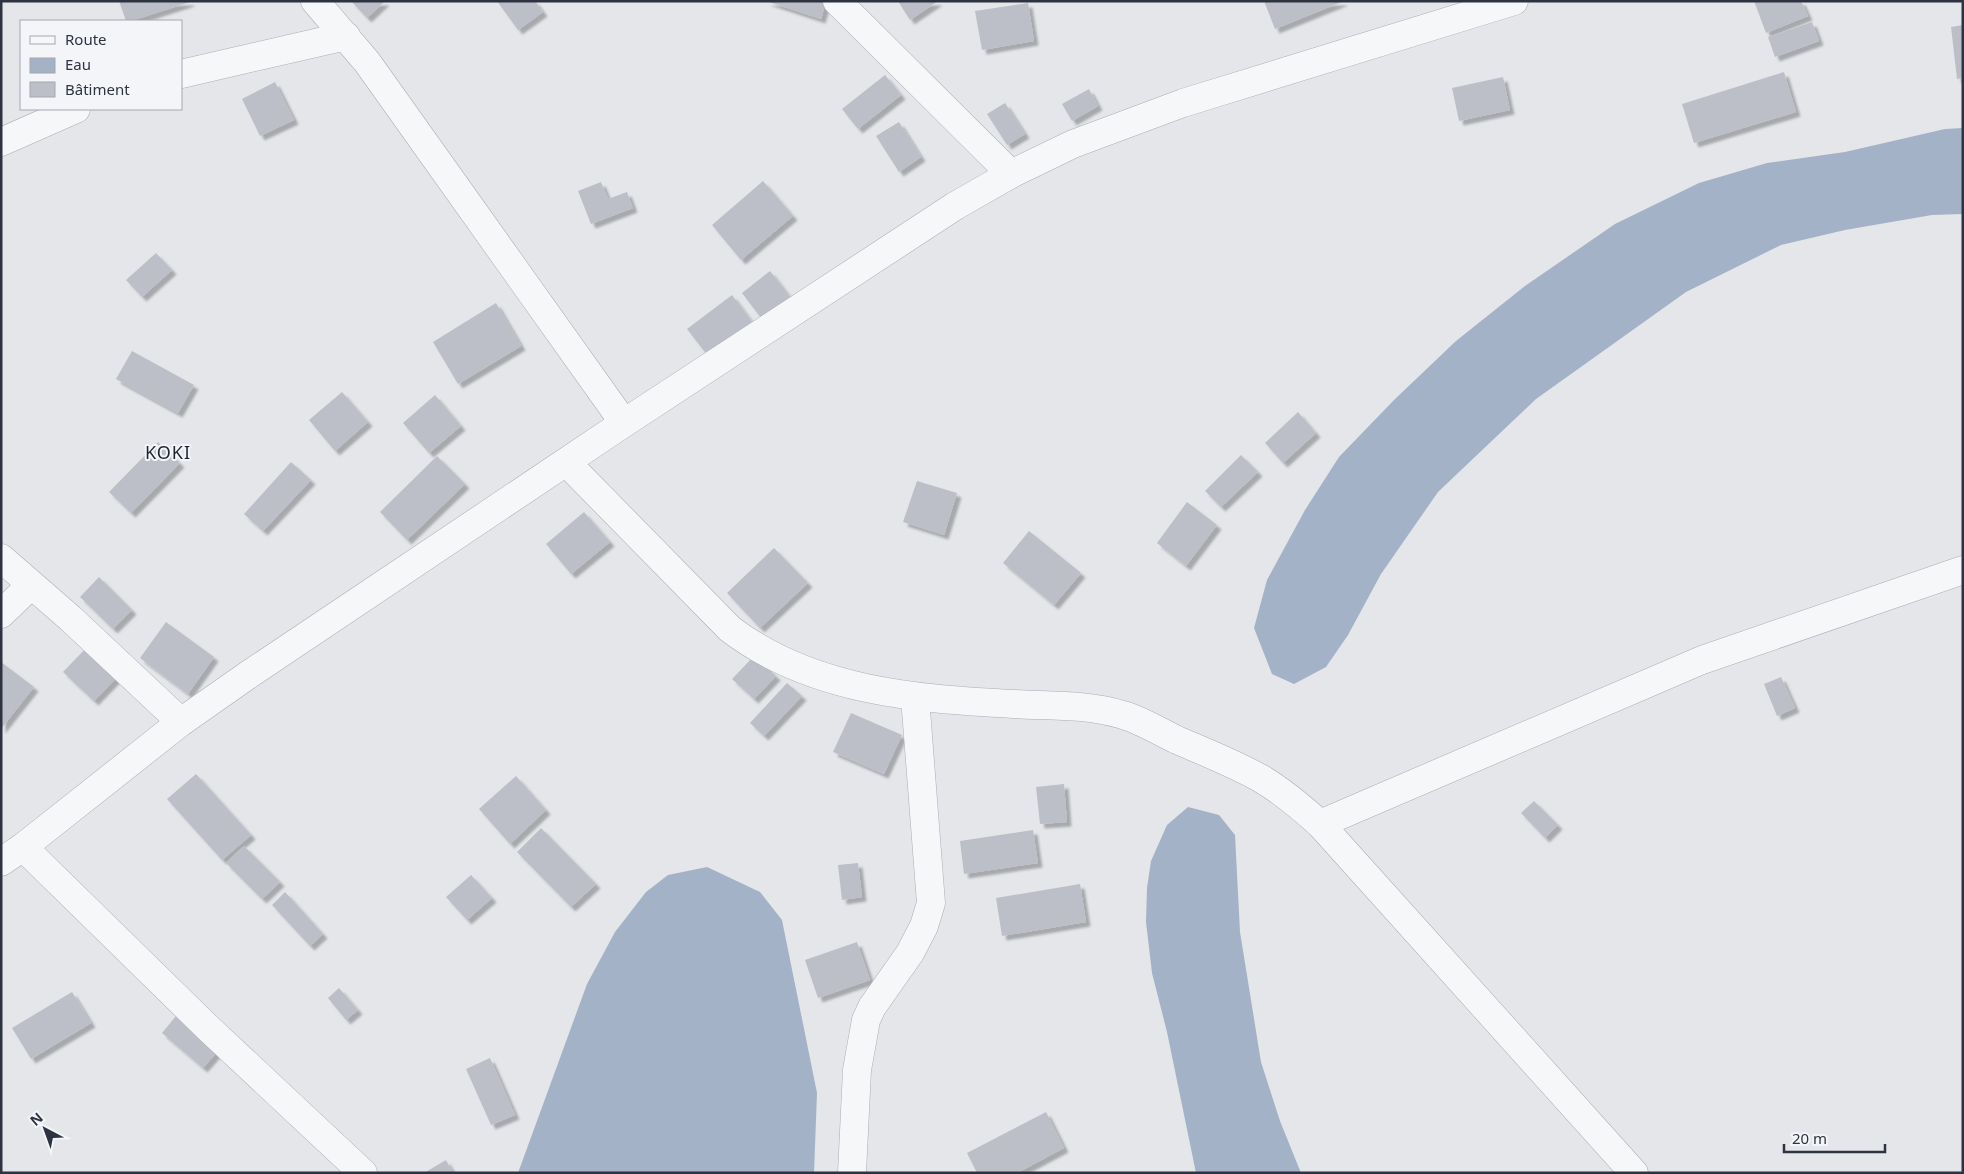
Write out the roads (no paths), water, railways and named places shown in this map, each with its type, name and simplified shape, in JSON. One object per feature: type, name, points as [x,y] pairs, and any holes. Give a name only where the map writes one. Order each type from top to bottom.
[{"type":"street","points":[[315,1],[373,70],[624,423]]},
{"type":"street","points":[[837,1],[1011,174]]},
{"type":"street","points":[[352,1170],[208,1027],[12,854],[181,722],[251,673],[624,423],[955,206],[1011,174],[1073,144],[1183,103],[1514,1]]},
{"type":"street","points":[[182,74],[346,36]]},
{"type":"street","points":[[1,142],[74,110]]},
{"type":"street","points":[[567,463],[730,629],[748,643],[773,657],[832,680],[865,689],[915,697],[1088,708],[1123,715],[1260,778],[1294,802],[1320,824],[1634,1173]]},
{"type":"street","points":[[1,558],[70,618],[181,722]]},
{"type":"street","points":[[1320,824],[1702,660],[1963,570]]},
{"type":"street","points":[[1,614],[31,585]]},
{"type":"street","points":[[852,1173],[857,1070],[866,1020],[872,1007],[910,953],[924,926],[931,903],[915,697]]},
{"type":"water","points":[[1963,128],[1963,214],[1932,215],[1845,230],[1781,245],[1686,292],[1536,399],[1438,492],[1381,574],[1348,635],[1326,667],[1294,684],[1272,674],[1254,628],[1267,580],[1305,510],[1339,457],[1394,400],[1456,341],[1525,286],[1615,224],[1699,183],[1767,163],[1845,152],[1945,129]]},
{"type":"water","points":[[1188,807],[1219,815],[1235,835],[1240,932],[1261,1062],[1280,1121],[1301,1173],[1196,1173],[1167,1032],[1152,973],[1146,922],[1147,888],[1151,861],[1167,825]]},
{"type":"water","points":[[707,867],[760,892],[782,920],[817,1093],[814,1173],[518,1173],[587,984],[615,932],[646,892],[668,875]]},
{"type":"district","name":"KOKI","points":[[168,453]]}]
